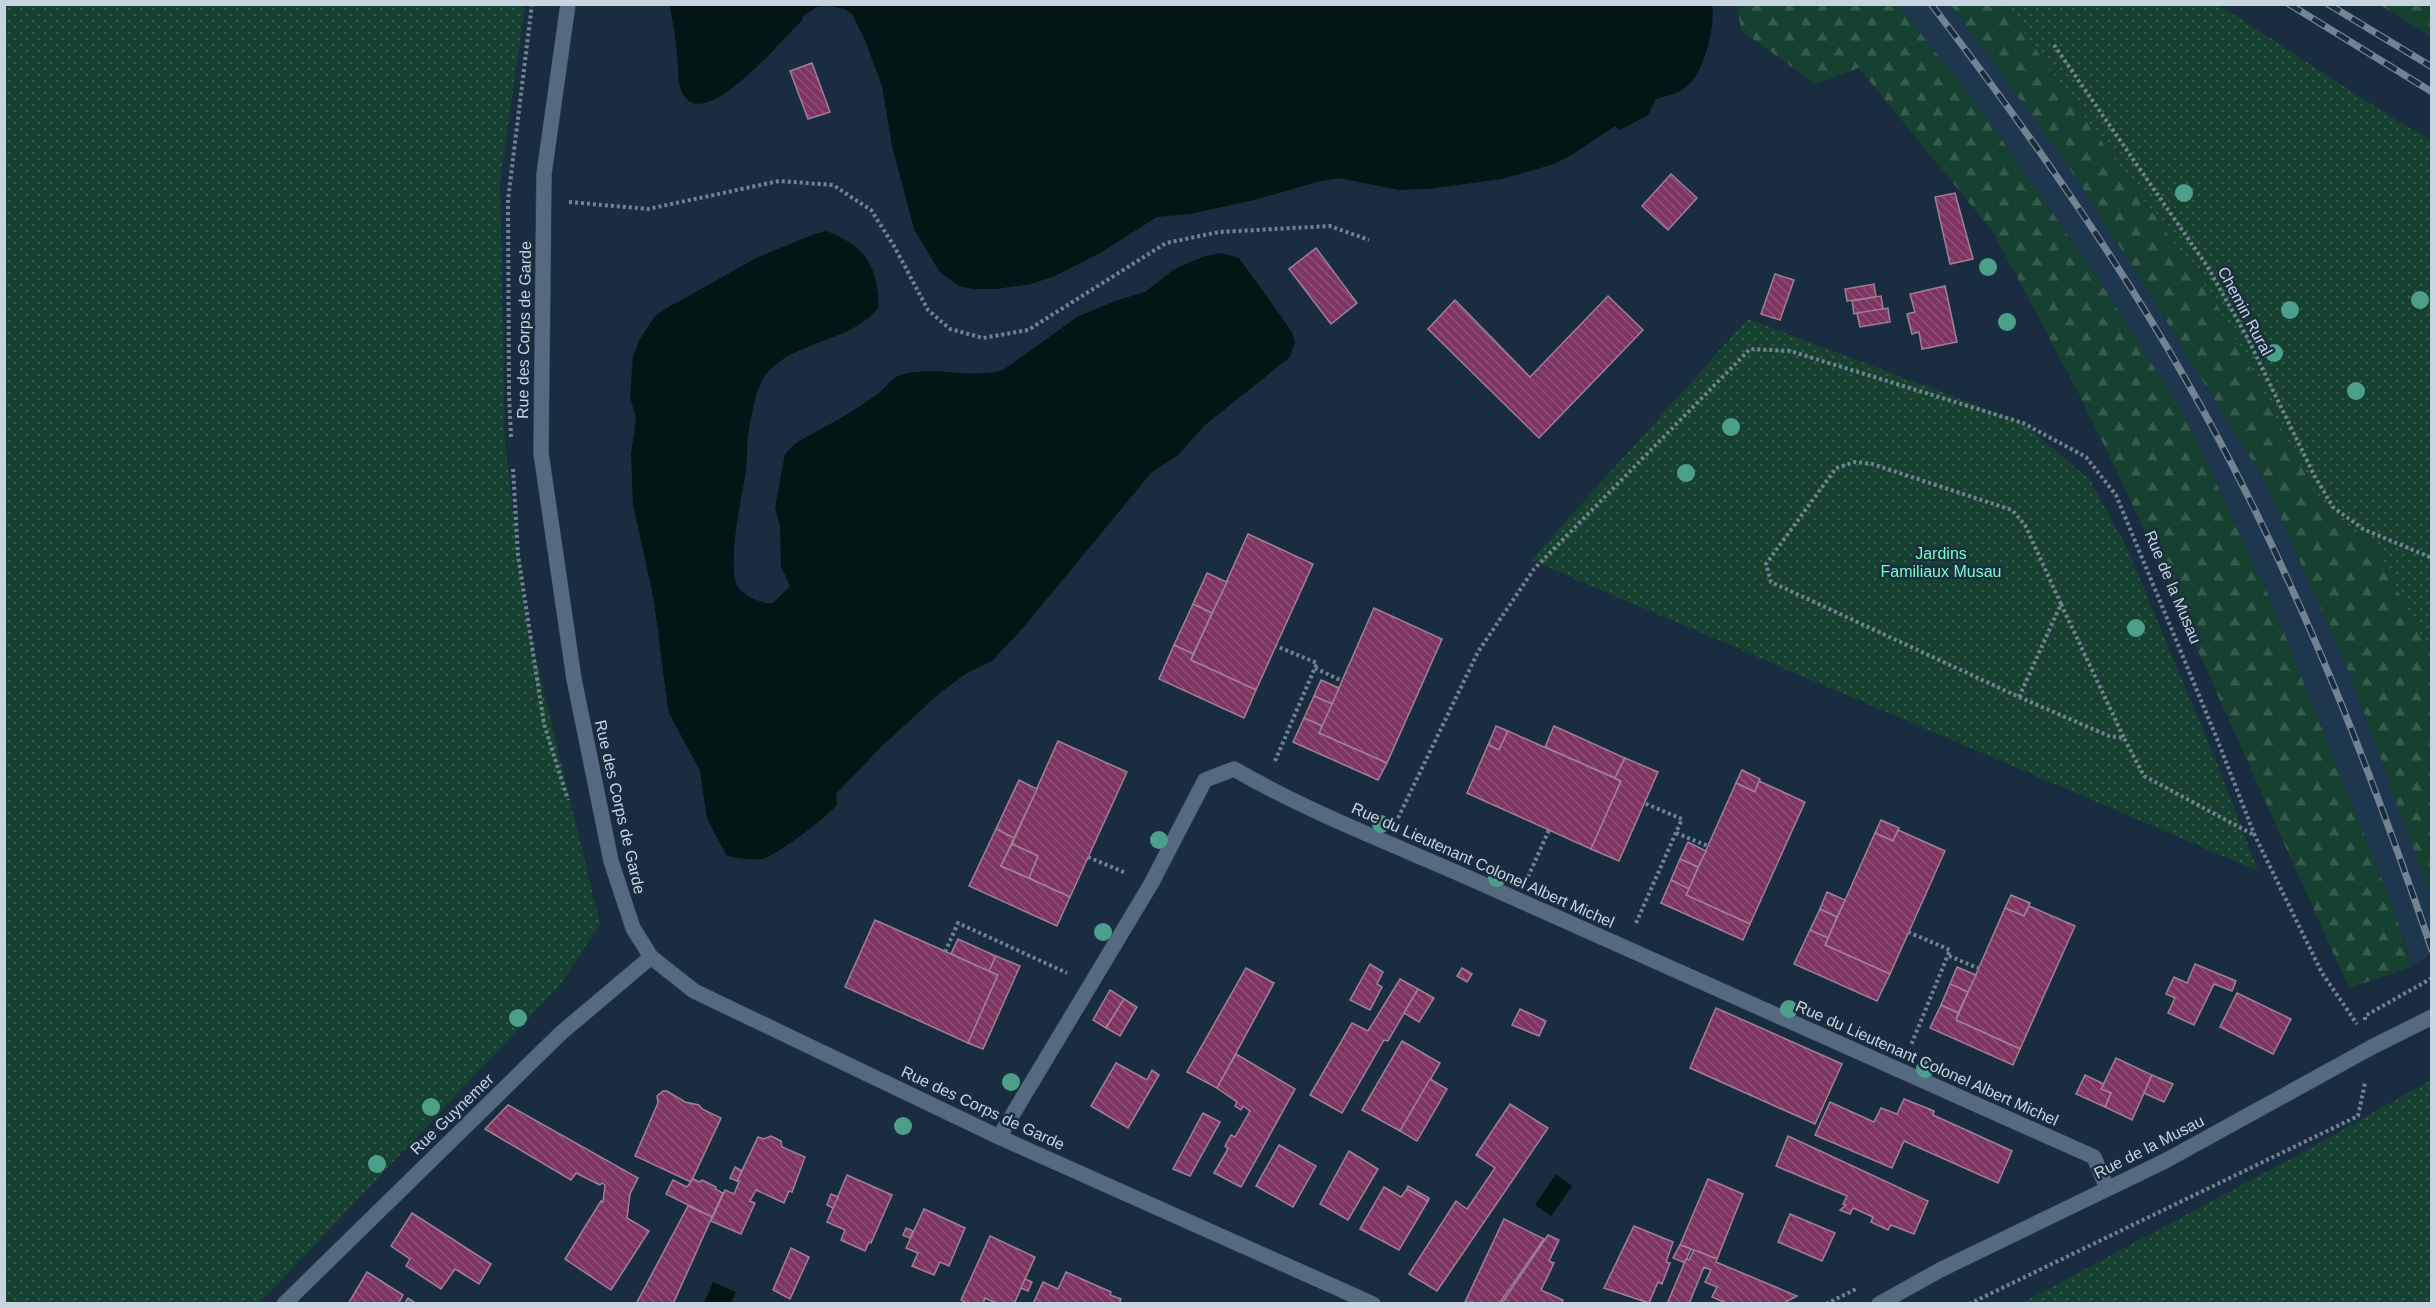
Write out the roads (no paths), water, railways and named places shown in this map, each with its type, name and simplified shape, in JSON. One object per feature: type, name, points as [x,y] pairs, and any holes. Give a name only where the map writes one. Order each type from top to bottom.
[{"type":"street","name":"Rue des Corps de Garde","points":[[568,4],[544,174],[541,453],[574,679],[601,819],[624,905],[633,928],[651,957],[694,991],[999,1137],[1373,1304]]},
{"type":"street","name":"Rue du Lieutenant Colonel Albert Michel","points":[[999,1137],[1151,884],[1205,780],[1234,769],[1265,787],[1386,843],[1519,900],[2094,1157],[2107,1188]]},
{"type":"street","name":"Rue Guynemer","points":[[284,1304],[561,1033],[651,957]]},
{"type":"street","name":"Rue de la Musau","points":[[1887,1302],[1940,1270],[2165,1161],[2372,1047],[2432,1017]]},
{"type":"railway","points":[[1931,4],[1999,95],[2097,235],[2186,380],[2223,448],[2291,588],[2352,731],[2432,950]]},
{"type":"railway","points":[[2289,4],[2432,92]]},
{"type":"railway","points":[[2328,4],[2432,67]]},
{"type":"park label","name":"Jardins Familiaux Musau","points":[[1941,562]]}]
